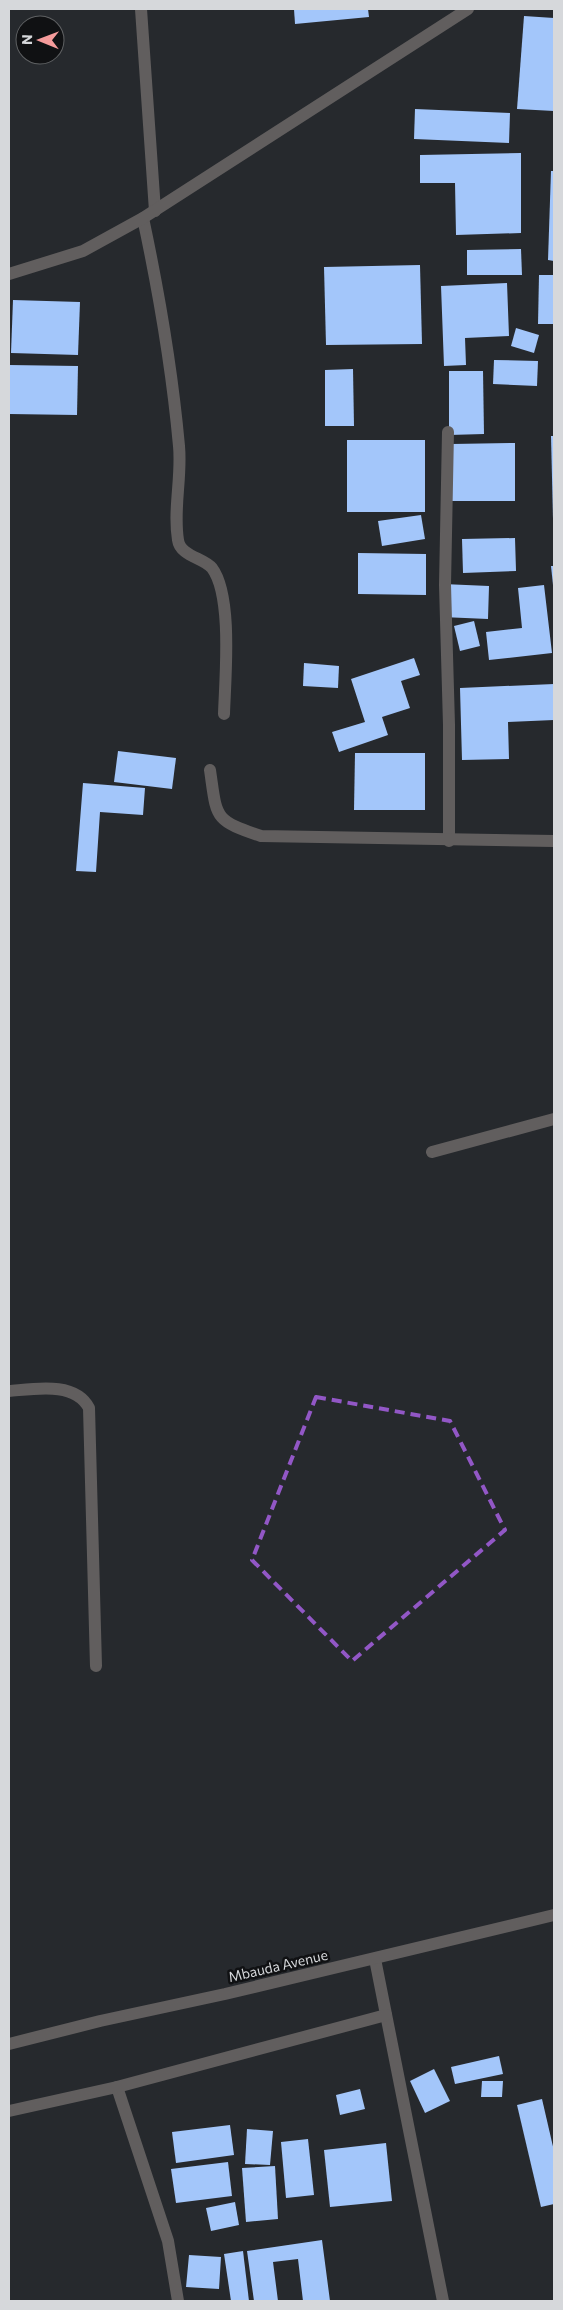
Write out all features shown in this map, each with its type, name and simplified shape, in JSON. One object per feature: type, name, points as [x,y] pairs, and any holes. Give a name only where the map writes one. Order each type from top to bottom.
[{"type":"street","points":[[141,9],[155,211]]},
{"type":"street","points":[[9,274],[83,251],[143,218],[468,9]]},
{"type":"street","points":[[143,218],[166,340],[179,448],[176,524],[178,544],[188,554],[212,568],[220,587],[224,607],[224,714]]},
{"type":"street","points":[[448,432],[445,585],[449,717],[449,841]]},
{"type":"street","points":[[210,770],[217,813],[230,826],[261,836],[449,841],[554,841]]},
{"type":"street","points":[[432,1152],[554,1119]]},
{"type":"street","points":[[9,1391],[43,1389],[66,1391],[78,1394],[89,1408],[96,1666]]},
{"type":"street","name":"Mbauda Avenue","points":[[9,2044],[100,2021],[375,1959],[554,1915]]},
{"type":"street","points":[[375,1959],[443,2301]]},
{"type":"street","points":[[9,2111],[117,2087],[386,2015]]},
{"type":"street","points":[[117,2087],[168,2241],[178,2301]]},
{"type":"highlighted area","points":[[316,1397],[450,1421],[505,1530],[352,1661],[252,1560]]},
{"type":"building","points":[[294,9],[368,9],[369,17],[295,24]]},
{"type":"building","points":[[524,16],[554,18],[554,111],[517,109]]},
{"type":"building","points":[[415,109],[510,113],[509,143],[414,139]]},
{"type":"building","points":[[521,153],[521,233],[456,235],[455,183],[420,183],[420,155]]},
{"type":"building","points":[[551,171],[554,171],[554,261],[548,260]]},
{"type":"building","points":[[521,249],[522,275],[467,275],[467,250]]},
{"type":"building","points":[[420,265],[422,344],[326,345],[324,267]]},
{"type":"building","points":[[539,275],[554,275],[554,324],[538,324]]},
{"type":"building","points":[[507,283],[509,336],[465,338],[466,365],[444,366],[441,286]]},
{"type":"building","points":[[13,300],[80,302],[78,355],[11,353]]},
{"type":"building","points":[[516,328],[539,335],[534,353],[511,346]]},
{"type":"building","points":[[494,360],[538,361],[537,386],[493,384]]},
{"type":"building","points":[[9,365],[78,366],[77,415],[9,414]]},
{"type":"building","points":[[353,369],[354,426],[325,426],[325,370]]},
{"type":"building","points":[[449,371],[483,371],[484,434],[449,435]]},
{"type":"building","points":[[551,436],[554,436],[554,519],[553,519]]},
{"type":"building","points":[[347,440],[425,440],[425,512],[347,512]]},
{"type":"building","points":[[515,443],[515,501],[452,501],[452,444]]},
{"type":"building","points":[[421,515],[425,539],[382,546],[378,521]]},
{"type":"building","points":[[515,538],[516,571],[463,573],[462,539]]},
{"type":"building","points":[[358,553],[426,554],[426,595],[358,594]]},
{"type":"building","points":[[551,566],[554,566],[554,585],[553,585]]},
{"type":"building","points":[[443,584],[489,586],[488,619],[442,617]]},
{"type":"building","points":[[544,585],[552,653],[489,660],[486,632],[522,628],[518,588]]},
{"type":"building","points":[[474,621],[480,646],[460,651],[454,626]]},
{"type":"building","points":[[414,658],[420,675],[401,681],[410,708],[382,717],[388,735],[339,752],[332,732],[365,722],[351,679]]},
{"type":"building","points":[[304,663],[339,666],[338,688],[303,686]]},
{"type":"building","points":[[554,684],[554,720],[508,722],[509,759],[462,760],[460,688]]},
{"type":"building","points":[[118,751],[176,758],[172,789],[114,782]]},
{"type":"building","points":[[355,753],[425,753],[425,810],[354,810]]},
{"type":"building","points":[[83,783],[145,788],[143,815],[100,812],[96,872],[76,871]]},
{"type":"building","points":[[499,2056],[503,2074],[455,2084],[451,2067]]},
{"type":"building","points":[[434,2069],[450,2101],[425,2113],[410,2081]]},
{"type":"building","points":[[482,2081],[503,2081],[502,2097],[481,2097]]},
{"type":"building","points":[[360,2089],[365,2109],[340,2115],[336,2095]]},
{"type":"building","points":[[542,2099],[554,2151],[554,2204],[541,2207],[517,2105]]},
{"type":"building","points":[[230,2125],[234,2155],[176,2163],[172,2132]]},
{"type":"building","points":[[247,2129],[273,2131],[270,2165],[245,2164]]},
{"type":"building","points":[[308,2139],[314,2195],[286,2198],[281,2142]]},
{"type":"building","points":[[386,2143],[392,2201],[330,2207],[324,2150]]},
{"type":"building","points":[[228,2162],[232,2196],[176,2203],[171,2169]]},
{"type":"building","points":[[275,2166],[278,2219],[246,2222],[242,2168]]},
{"type":"building","points":[[235,2202],[239,2225],[211,2231],[206,2208]]},
{"type":"building","points":[[322,2240],[330,2301],[303,2301],[298,2259],[273,2262],[278,2301],[254,2301],[247,2251]]},
{"type":"building","points":[[243,2251],[249,2301],[231,2301],[224,2254]]},
{"type":"building","points":[[189,2255],[221,2257],[219,2289],[186,2287]]}]
